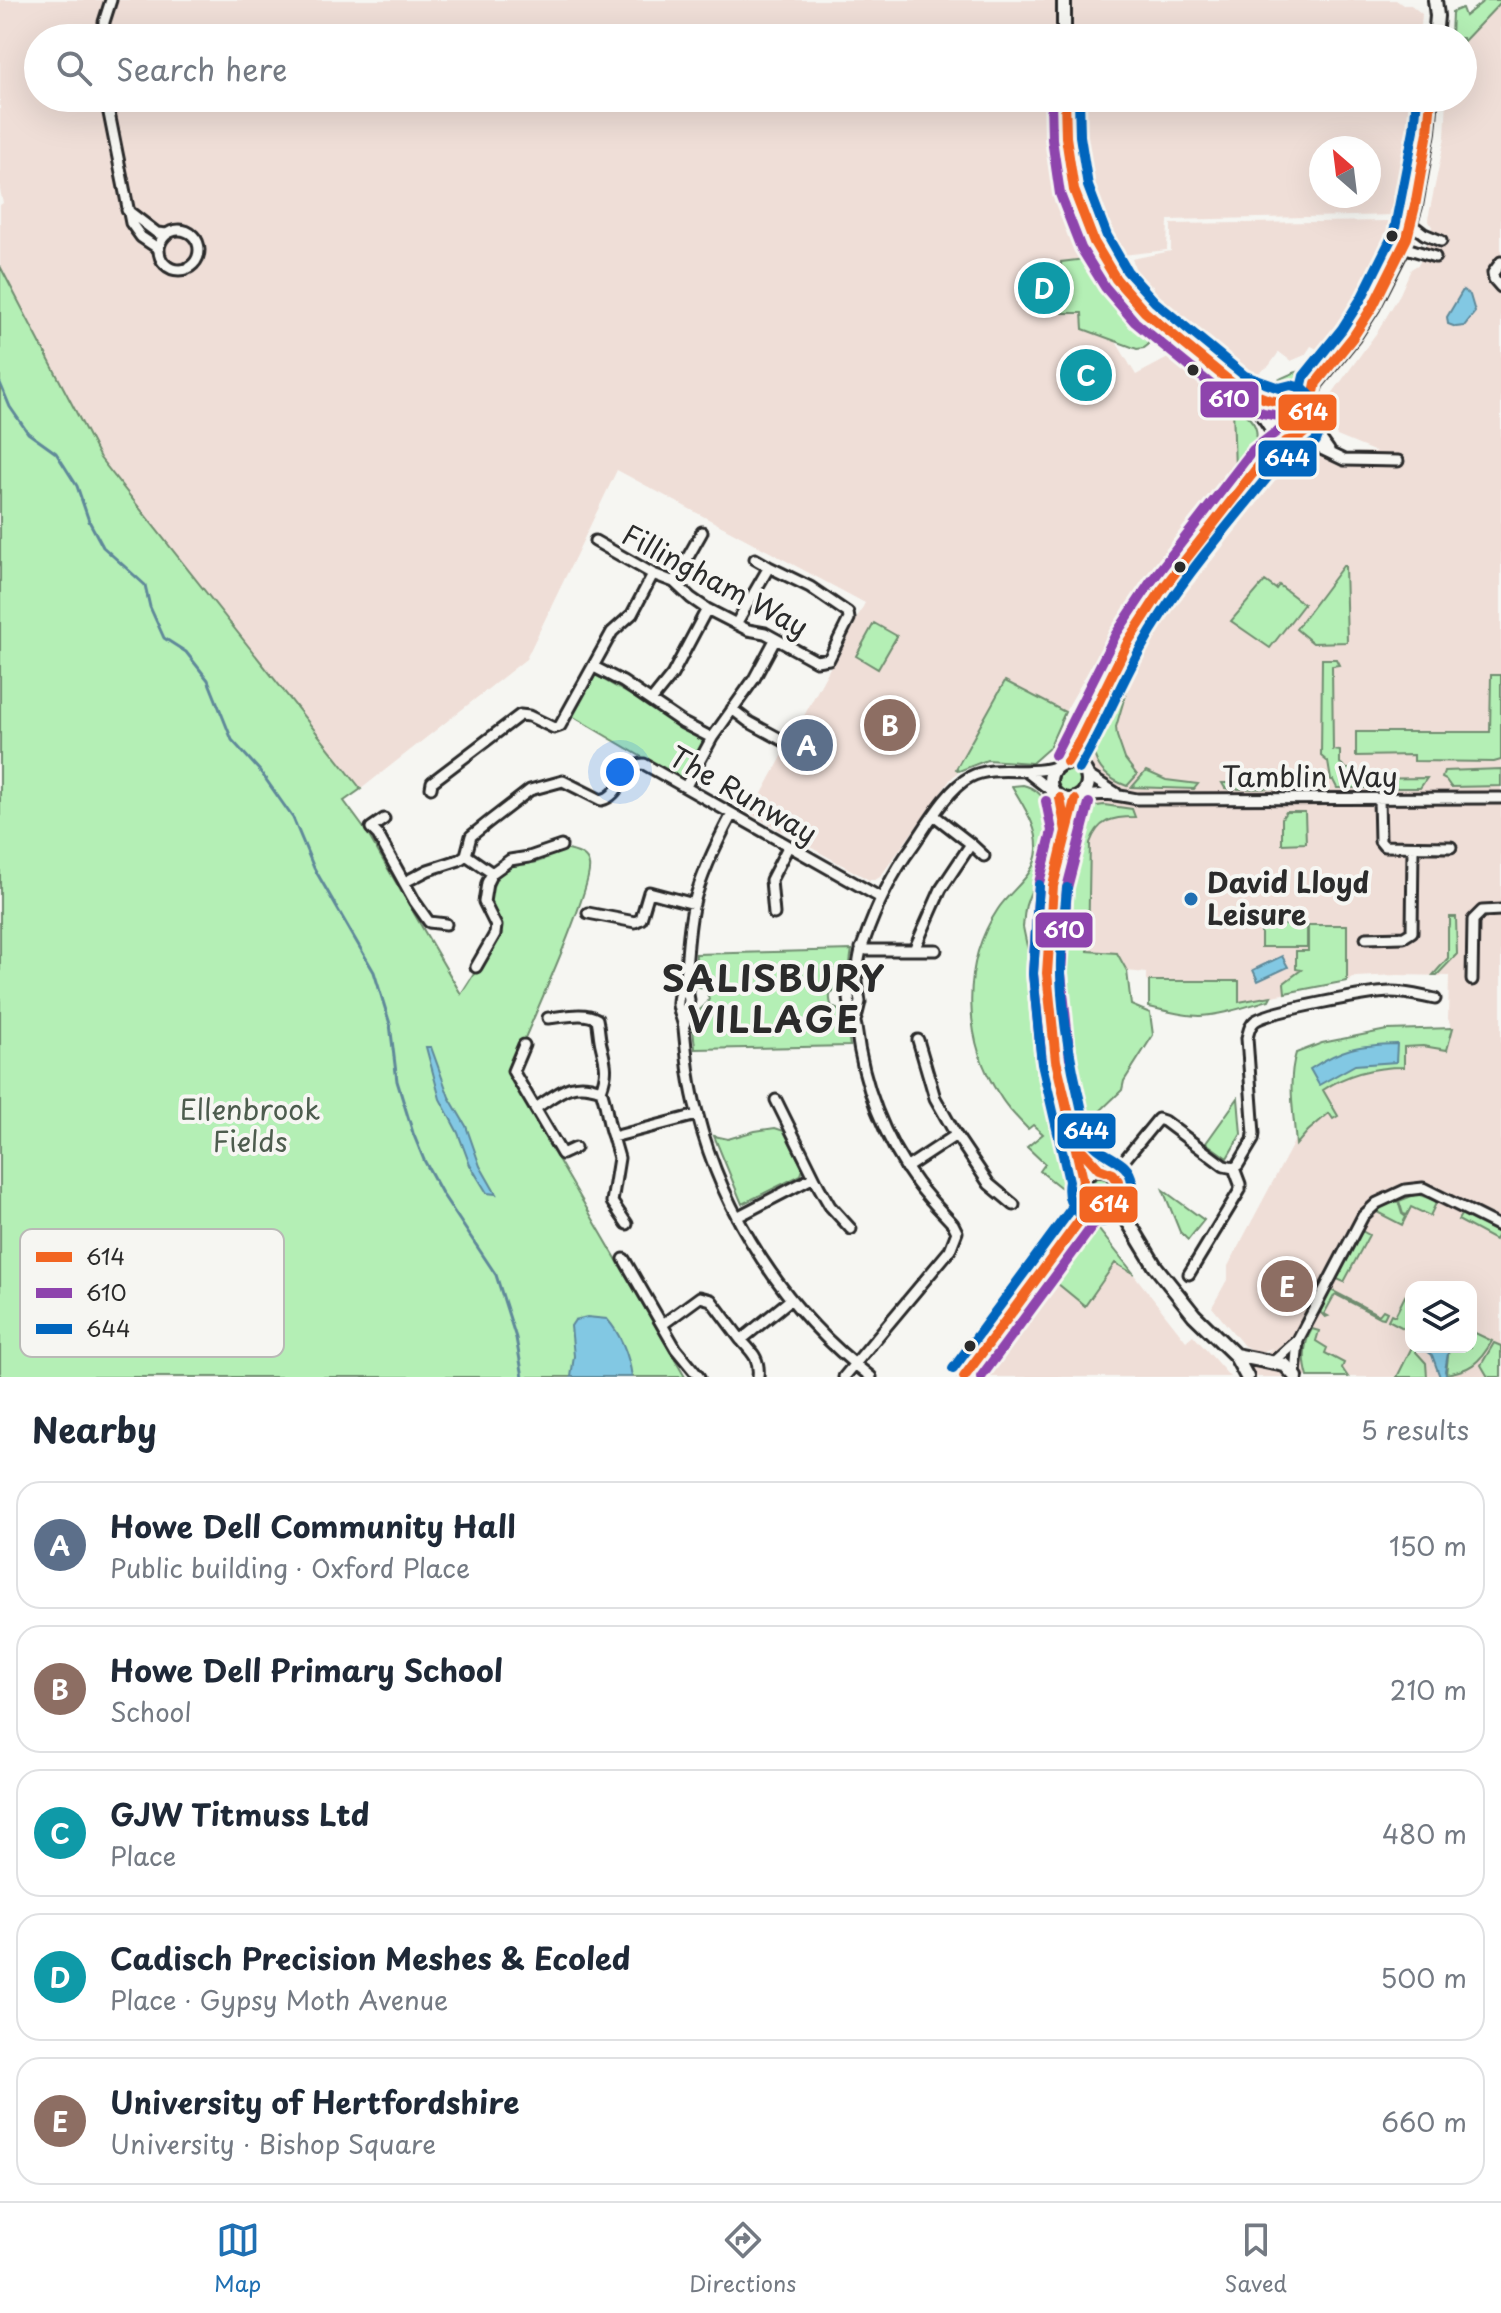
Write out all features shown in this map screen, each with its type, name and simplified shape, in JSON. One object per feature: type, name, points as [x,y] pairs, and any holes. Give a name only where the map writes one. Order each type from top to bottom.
[{"type":"street","points":[[104,24],[111,0]]},
{"type":"street","points":[[1064,0],[1064,24]]},
{"type":"street","points":[[1435,0],[1436,24]]},
{"type":"street","points":[[1437,16],[1444,0]]},
{"type":"street","points":[[109,112],[131,223],[141,237],[159,249]]},
{"type":"street","points":[[1065,112],[1074,190],[1094,242],[1122,287],[1145,312],[1238,388],[1279,437],[1344,460],[1398,461]]},
{"type":"street","points":[[1264,459],[1270,412],[1284,400],[1316,383],[1373,306],[1403,247],[1411,224],[1430,112]]},
{"type":"street","points":[[127,210],[157,233],[180,230],[193,235],[198,248],[196,260],[185,269],[172,269],[162,261],[159,249],[161,240],[167,234]]},
{"type":"street","points":[[1411,224],[1441,241]]},
{"type":"street","points":[[1403,247],[1435,257]]},
{"type":"street","points":[[1501,262],[1493,273],[1501,287]]},
{"type":"street","points":[[1066,831],[1050,778],[1053,771],[1063,764],[1080,740],[1112,671],[1138,626],[1205,532],[1264,459],[1304,433],[1316,383]]},
{"type":"street","points":[[1238,388],[1266,399],[1298,402],[1331,453]]},
{"type":"street","points":[[674,582],[702,532]]},
{"type":"street","name":"Fillingham Way","points":[[595,541],[653,574],[674,582],[707,609],[736,624],[765,633],[816,661],[829,659],[849,619],[848,613],[825,596],[769,567]]},
{"type":"street","points":[[736,624],[769,567],[755,559]]},
{"type":"street","points":[[431,788],[432,782],[520,715],[554,728],[560,726],[612,632],[632,614],[653,574]]},
{"type":"street","points":[[651,701],[672,675],[707,609]]},
{"type":"street","points":[[686,786],[712,738],[754,679],[775,640]]},
{"type":"street","points":[[594,667],[712,738]]},
{"type":"street","points":[[732,709],[784,741]]},
{"type":"street","points":[[1080,740],[1087,789],[1078,798],[1066,831],[1053,886],[1047,973],[1056,1061],[1083,1180],[1081,1194],[1129,1223],[1155,1266],[1179,1297],[1235,1355],[1247,1377]]},
{"type":"street","points":[[844,1377],[950,1250],[957,1232],[919,1186],[891,1143],[860,1060],[849,999],[850,988],[861,948],[881,898],[906,855],[953,792],[969,777],[991,771],[1048,770],[1075,763],[1086,772]]},
{"type":"street","name":"The Runway","points":[[471,836],[530,790],[563,781],[601,800],[610,798],[629,768],[644,764],[881,898]]},
{"type":"street","points":[[1027,772],[1057,796],[1068,801],[1078,798]]},
{"type":"street","name":"Tamblin Way","points":[[1086,772],[1119,795]]},
{"type":"street","name":"Tamblin Way","points":[[1078,798],[1092,794],[1137,799],[1501,798]]},
{"type":"street","points":[[1379,798],[1382,844],[1388,848],[1451,847]]},
{"type":"street","points":[[732,814],[717,842],[694,904],[678,1004],[697,1115],[717,1173],[737,1217],[765,1264],[790,1300],[815,1328],[871,1377]]},
{"type":"street","points":[[935,816],[984,856]]},
{"type":"street","points":[[384,819],[371,828],[429,922],[446,924]]},
{"type":"street","points":[[405,882],[466,855],[471,836],[462,828]]},
{"type":"street","points":[[914,950],[941,889],[971,844]]},
{"type":"street","points":[[476,967],[495,934],[496,926],[484,902],[492,873],[510,860],[561,846]]},
{"type":"street","points":[[774,914],[771,880],[788,847]]},
{"type":"street","points":[[1366,938],[1404,937],[1412,932],[1413,848]]},
{"type":"street","points":[[466,855],[492,873]]},
{"type":"street","points":[[588,913],[635,922],[641,919],[649,892],[694,904]]},
{"type":"street","points":[[1472,980],[1473,920],[1482,911],[1501,910]]},
{"type":"street","points":[[861,948],[936,950]]},
{"type":"street","points":[[1234,1168],[1241,1162],[1253,1140],[1247,1038],[1251,1025],[1257,1019],[1275,1012],[1387,992],[1435,999]]},
{"type":"street","points":[[548,1018],[585,1015],[597,1019],[606,1064],[601,1090],[619,1158],[612,1197],[627,1224]]},
{"type":"street","points":[[918,1040],[935,1098],[956,1135],[989,1184],[1014,1205]]},
{"type":"street","points":[[524,1045],[513,1071],[562,1154],[575,1148]]},
{"type":"street","points":[[536,1108],[563,1090],[579,1084],[601,1090]]},
{"type":"street","points":[[776,1100],[830,1206],[851,1229]]},
{"type":"street","points":[[613,1137],[697,1115]]},
{"type":"street","points":[[1113,1174],[1158,1119],[1224,1166],[1234,1168]]},
{"type":"street","points":[[906,1168],[956,1135]]},
{"type":"street","points":[[1076,1144],[1099,1169],[1113,1174],[1118,1181],[1129,1223]]},
{"type":"street","points":[[1189,1274],[1240,1190],[1234,1168]]},
{"type":"street","points":[[1083,1180],[1089,1172],[1099,1169]]},
{"type":"street","points":[[737,1217],[814,1177]]},
{"type":"street","points":[[1254,1377],[1259,1369],[1271,1364],[1298,1340],[1363,1216],[1377,1203],[1405,1190],[1423,1188],[1501,1227]]},
{"type":"street","points":[[964,1377],[1097,1206],[1112,1203],[1119,1190]]},
{"type":"street","points":[[624,1259],[676,1349],[699,1377]]},
{"type":"street","points":[[663,1324],[700,1297],[707,1297],[754,1354],[759,1365],[758,1377]]},
{"type":"street","points":[[741,1340],[790,1300]]},
{"type":"street","points":[[1295,1376],[1298,1340]]},
{"type":"street","points":[[1235,1355],[1285,1365],[1295,1376]]},
{"type":"shaded area","points":[[0,0],[1396,0],[1403,5],[1411,5],[1422,14],[1421,24],[24,24],[24,112],[1415,112],[1412,144],[1397,215],[1168,220],[1167,250],[1061,262],[1082,313],[1084,329],[1115,340],[1136,375],[1168,358],[1233,407],[1235,470],[1201,511],[1195,512],[1181,529],[1127,603],[1065,712],[1005,681],[956,768],[959,771],[875,880],[869,880],[751,814],[865,603],[617,470],[526,659],[361,789],[100,458],[0,266],[0,205],[3,203],[0,190]]},
{"type":"shaded area","points":[[1501,2],[1501,1377],[1239,1377],[1272,1348],[1260,1353],[1244,1346],[1212,1307],[1228,1278],[1228,1266],[1295,1140],[1292,1084],[1296,1053],[1322,1043],[1387,1030],[1452,1028],[1448,1019],[1449,976],[1356,977],[1239,1003],[1149,1003],[1146,973],[1127,971],[1116,953],[1088,952],[1092,749],[1117,692],[1177,604],[1296,455],[1376,452],[1337,436],[1324,414],[1326,402],[1378,331],[1411,269],[1419,264],[1432,227],[1428,219],[1445,137],[1446,112],[1477,112],[1477,27]]},
{"type":"shaded area","points":[[1391,221],[1387,229],[1393,232],[1386,248],[1354,305],[1339,319],[1319,350],[1311,346],[1305,355],[1291,361],[1279,352],[1269,366],[1252,377],[1242,373],[1193,335],[1198,326],[1157,297],[1159,295],[1153,291],[1154,287],[1141,279],[1132,259],[1171,251],[1171,224]]},
{"type":"shaded area","points":[[1089,1227],[1099,1230],[1186,1341],[1193,1335],[1230,1377],[977,1377]]},
{"type":"green space","points":[[1485,0],[1501,0],[1477,27],[1477,24],[1452,24],[1452,12],[1462,8],[1465,16]]},
{"type":"green space","points":[[1085,259],[1122,308],[1147,333],[1148,345],[1144,348],[1137,349],[1083,329],[1082,313],[1062,313],[1061,262]]},
{"type":"green space","name":"Ellenbrook Fields","points":[[0,266],[100,458],[361,789],[344,801],[366,831],[461,994],[502,925],[498,916],[494,916],[487,899],[497,877],[518,862],[534,863],[565,849],[580,854],[588,861],[588,879],[580,903],[509,1075],[685,1377],[0,1377]]},
{"type":"green space","points":[[1308,370],[1289,386],[1265,388],[1291,374]]},
{"type":"green space","points":[[1233,407],[1252,421],[1256,429],[1250,453],[1235,470]]},
{"type":"green space","points":[[1290,407],[1299,411],[1303,420],[1299,429],[1290,433],[1281,429],[1277,420],[1281,411]]},
{"type":"green space","points":[[1343,566],[1347,642],[1313,643],[1296,629]]},
{"type":"green space","points":[[1265,581],[1276,589],[1279,585],[1304,604],[1270,648],[1231,621]]},
{"type":"green space","points":[[874,623],[897,636],[878,669],[856,656]]},
{"type":"green space","points":[[1322,659],[1336,659],[1339,665],[1332,666],[1333,750],[1340,751],[1340,763],[1347,769],[1356,769],[1356,779],[1427,778],[1420,788],[1337,788],[1331,780],[1328,762],[1321,756]]},
{"type":"green space","points":[[1127,673],[1131,675],[1116,727],[1125,759],[1137,775],[1127,786],[1104,772],[1093,750]]},
{"type":"green space","points":[[595,675],[706,738],[681,780],[572,716]]},
{"type":"green space","points":[[1491,675],[1501,675],[1501,760],[1414,761],[1414,755],[1356,756],[1356,732],[1490,732]]},
{"type":"green space","points":[[1005,681],[1065,712],[1049,748],[1032,763],[987,760],[959,771],[956,769]]},
{"type":"green space","points":[[1501,769],[1501,786],[1451,787],[1442,778],[1444,771]]},
{"type":"green space","points":[[1070,770],[1081,777],[1082,782],[1075,793],[1070,794],[1059,787],[1058,782],[1065,771]]},
{"type":"green space","points":[[1146,771],[1166,780],[1198,784],[1194,789],[1132,787]]},
{"type":"green space","points":[[1222,783],[1312,783],[1306,788],[1231,789],[1225,788]]},
{"type":"green space","points":[[1023,785],[1034,789],[1046,804],[1052,829],[1047,854],[1026,905],[1023,927],[1060,1106],[1067,1177],[1065,1191],[1040,1171],[1045,1164],[1027,1147],[1043,1134],[1033,1125],[1028,1129],[1003,1100],[988,1075],[973,1028],[973,978],[986,931],[998,909],[1028,874],[1036,858],[1035,832],[1012,786]]},
{"type":"green space","points":[[1104,805],[1132,809],[1135,817],[1107,821],[1097,829],[1090,843],[1088,951],[1117,953],[1127,971],[1131,1005],[1150,1013],[1153,1035],[1124,1081],[1122,1090],[1094,1117],[1078,1125],[1060,1048],[1054,997],[1054,933],[1060,874],[1077,815],[1090,807]]},
{"type":"green space","points":[[1286,812],[1305,812],[1306,843],[1282,844],[1282,818]]},
{"type":"green space","points":[[1049,865],[1044,987],[1034,956],[1030,921],[1034,900]]},
{"type":"green space","points":[[1450,917],[1456,917],[1457,954],[1437,975],[1433,975],[1448,958]]},
{"type":"green space","points":[[1261,925],[1307,925],[1307,947],[1261,947]]},
{"type":"green space","points":[[1308,925],[1347,925],[1347,981],[1285,993],[1284,983],[1301,970],[1296,969],[1296,951],[1308,951]]},
{"type":"green space","points":[[852,950],[847,979],[830,996],[832,1007],[845,1013],[850,1046],[695,1049],[694,1018],[709,999],[706,990],[694,984],[696,954]]},
{"type":"green space","points":[[1149,981],[1239,981],[1239,1002],[1271,996],[1269,1000],[1226,1012],[1187,1015],[1149,1007]]},
{"type":"green space","points":[[1453,1028],[1447,1050],[1404,1047],[1404,1067],[1362,1072],[1323,1090],[1338,1116],[1333,1119],[1329,1113],[1296,1145],[1292,1087],[1296,1053],[1322,1043],[1387,1030]]},
{"type":"green space","points":[[1238,1098],[1241,1134],[1227,1158],[1206,1143]]},
{"type":"green space","points":[[775,1128],[784,1131],[803,1169],[801,1175],[742,1204],[714,1136],[728,1139]]},
{"type":"green space","points":[[1098,1177],[1106,1177],[1113,1188],[1106,1199],[1098,1199],[1091,1192],[1091,1184]]},
{"type":"green space","points":[[1163,1190],[1204,1220],[1188,1240],[1180,1232]]},
{"type":"green space","points":[[1417,1194],[1437,1201],[1430,1216],[1411,1207],[1407,1215],[1403,1214],[1399,1201]]},
{"type":"green space","points":[[1398,1201],[1406,1217],[1402,1225],[1375,1211],[1380,1207]]},
{"type":"green space","points":[[1462,1213],[1499,1233],[1495,1240],[1458,1220]]},
{"type":"green space","points":[[1089,1227],[1099,1230],[1134,1274],[1115,1263],[1085,1306],[1052,1279]]},
{"type":"green space","points":[[1362,1231],[1369,1235],[1344,1282],[1337,1279]]},
{"type":"green space","points":[[1331,1290],[1379,1315],[1383,1310],[1387,1312],[1384,1318],[1379,1317],[1335,1294],[1325,1317],[1320,1312]]},
{"type":"green space","points":[[1405,1296],[1405,1329],[1388,1320],[1391,1314],[1395,1316]]},
{"type":"green space","points":[[1312,1329],[1319,1331],[1316,1341],[1327,1348],[1325,1353],[1344,1363],[1342,1368],[1348,1377],[1308,1377],[1305,1352]]},
{"type":"green space","points":[[1477,1334],[1492,1341],[1473,1365],[1446,1374],[1448,1353],[1477,1353]]},
{"type":"green space","points":[[1494,1343],[1501,1346],[1501,1377],[1488,1377],[1481,1365]]},
{"type":"green space","points":[[1409,1353],[1417,1353],[1426,1363],[1427,1377],[1397,1377]]},
{"type":"water","points":[[1463,290],[1470,295],[1475,312],[1464,326],[1456,327],[1448,324],[1447,317]]},
{"type":"water","points":[[1282,956],[1288,967],[1258,981],[1253,970]]},
{"type":"water","points":[[1397,1044],[1396,1062],[1355,1065],[1319,1085],[1310,1069],[1351,1049]]},
{"type":"water","points":[[426,1047],[431,1047],[449,1097],[466,1126],[480,1166],[496,1194],[487,1193],[470,1165],[440,1099]]},
{"type":"water","points":[[587,1317],[607,1319],[612,1325],[624,1346],[632,1377],[571,1377],[574,1356],[571,1326],[575,1320]]},
{"type":"water","points":[[1430,1353],[1448,1353],[1447,1377],[1440,1377]]},
{"type":"waterway","points":[[0,383],[10,407],[28,433],[56,453],[77,486],[89,521],[103,547],[145,585],[150,607],[164,638],[186,652],[208,680],[232,740],[260,771],[293,818],[314,868],[374,972],[390,1024],[397,1081],[413,1133],[443,1195],[496,1275],[516,1338],[523,1377]]},
{"type":"transit line","name":"610","points":[[1051,112],[1060,194],[1081,248],[1105,287],[1135,322],[1230,400],[1263,413],[1289,414],[1295,420],[1253,450],[1150,583],[1116,634],[1055,755]]},
{"type":"transit line","name":"614","points":[[1065,112],[1074,190],[1094,242],[1116,279],[1145,312],[1238,388],[1266,399],[1298,402],[1308,413],[1309,422],[1298,438],[1287,441],[1264,459],[1161,591],[1129,640],[1067,762]]},
{"type":"transit line","name":"644","points":[[1079,112],[1088,186],[1107,236],[1127,271],[1155,302],[1245,376],[1279,388],[1291,385],[1304,389],[1320,406],[1323,423],[1316,441],[1274,469],[1170,601],[1141,648],[1079,769]]},
{"type":"transit line","name":"644","points":[[1292,427],[1304,376],[1342,329],[1361,299],[1394,233],[1416,112]]},
{"type":"transit line","name":"614","points":[[1306,430],[1316,383],[1373,306],[1407,238],[1430,112]]},
{"type":"transit line","name":"614","points":[[1053,886],[1066,831],[1060,798]]},
{"type":"transit line","name":"614","points":[[1053,886],[1075,800]]},
{"type":"transit line","name":"610","points":[[1039,883],[1052,831],[1046,801]]},
{"type":"transit line","name":"610","points":[[1070,1059],[1061,973],[1067,888],[1089,803]]},
{"type":"transit line","name":"610","points":[[1039,884],[1033,973],[1042,1062]]},
{"type":"transit line","name":"644","points":[[1039,885],[1033,974],[1042,1064],[1069,1181],[1071,1204],[1087,1218],[1103,1222],[1125,1208],[1131,1196],[1132,1182],[1130,1174],[1120,1163],[1093,1144],[1084,1120],[1064,1019],[1061,952],[1067,888]]},
{"type":"transit line","name":"614","points":[[1053,886],[1047,973],[1056,1061]]},
{"type":"transit line","name":"614","points":[[1056,1061],[1076,1144],[1099,1169],[1113,1174],[1118,1181],[1119,1190],[1112,1203],[1101,1208],[1091,1205],[1081,1194],[1083,1180],[1056,1061]]},
{"type":"transit line","name":"644","points":[[953,1369],[1080,1197]]},
{"type":"transit line","name":"614","points":[[964,1377],[1091,1205]]},
{"type":"transit line","name":"610","points":[[981,1377],[1102,1213]]},
{"type":"place","name":"Cadisch Precision Meshes & Ecoled","points":[[1044,288]]},
{"type":"place","name":"GJW Titmuss Ltd","points":[[1086,375]]},
{"type":"place","name":"Howe Dell Primary School","points":[[890,725]]},
{"type":"place","name":"Howe Dell Community Hall","points":[[807,745]]},
{"type":"place","name":"David Lloyd Leisure","points":[[1191,899]]},
{"type":"place","name":"University of Hertfordshire","points":[[1287,1286]]},
{"type":"district","name":"SALISBURY VILLAGE","points":[[774,1000]]}]
